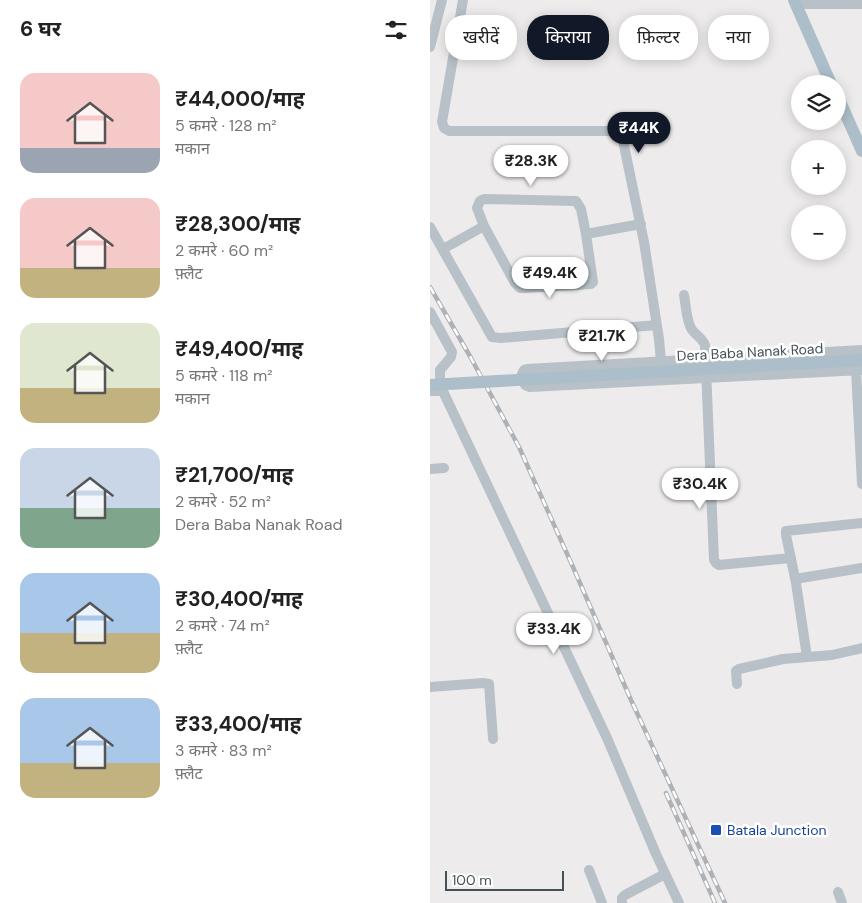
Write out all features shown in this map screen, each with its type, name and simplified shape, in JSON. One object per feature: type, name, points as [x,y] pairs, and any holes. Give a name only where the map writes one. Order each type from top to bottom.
[{"type":"main road","points":[[794,2],[828,75]]},
{"type":"main road","points":[[846,113],[862,145]]},
{"type":"main road","name":"Dera Baba Nanak Road","points":[[433,379],[860,367]]},
{"type":"street","points":[[430,47],[442,0]]},
{"type":"street","points":[[463,0],[442,122],[444,128],[449,131],[621,131],[641,224],[661,362]]},
{"type":"street","points":[[794,2],[862,4]]},
{"type":"street","points":[[484,199],[572,200],[579,204],[586,234],[593,279],[591,284],[520,288],[515,284],[476,208],[480,201],[484,199]]},
{"type":"street","points":[[586,234],[641,224]]},
{"type":"street","points":[[443,249],[484,226]]},
{"type":"street","points":[[430,227],[489,333],[495,338],[657,325]]},
{"type":"street","points":[[684,295],[689,325],[703,340],[705,345],[714,560],[716,563],[724,565],[791,558]]},
{"type":"street","points":[[430,312],[452,352],[451,357],[433,379],[443,391],[607,738],[679,903]]},
{"type":"street","points":[[862,350],[527,369],[522,374],[524,383],[530,387],[707,378],[860,367],[862,484]]},
{"type":"street","points":[[430,392],[443,391]]},
{"type":"street","points":[[430,469],[444,468]]},
{"type":"street","points":[[807,657],[796,579],[786,535],[788,530],[862,524]]},
{"type":"street","points":[[796,579],[862,568]]},
{"type":"street","points":[[738,684],[736,671],[739,668],[783,659],[832,655],[862,648]]},
{"type":"street","points":[[430,687],[489,684],[493,739]]},
{"type":"street","points":[[589,870],[602,903]]},
{"type":"street","points":[[622,903],[622,898],[625,895],[666,874]]},
{"type":"street","points":[[838,892],[842,903]]},
{"type":"railway","points":[[430,287],[519,447],[631,700],[725,903]]},
{"type":"railway","points":[[666,793],[715,903]]},
{"type":"place","name":"Batala Junction","points":[[716,830]]}]
